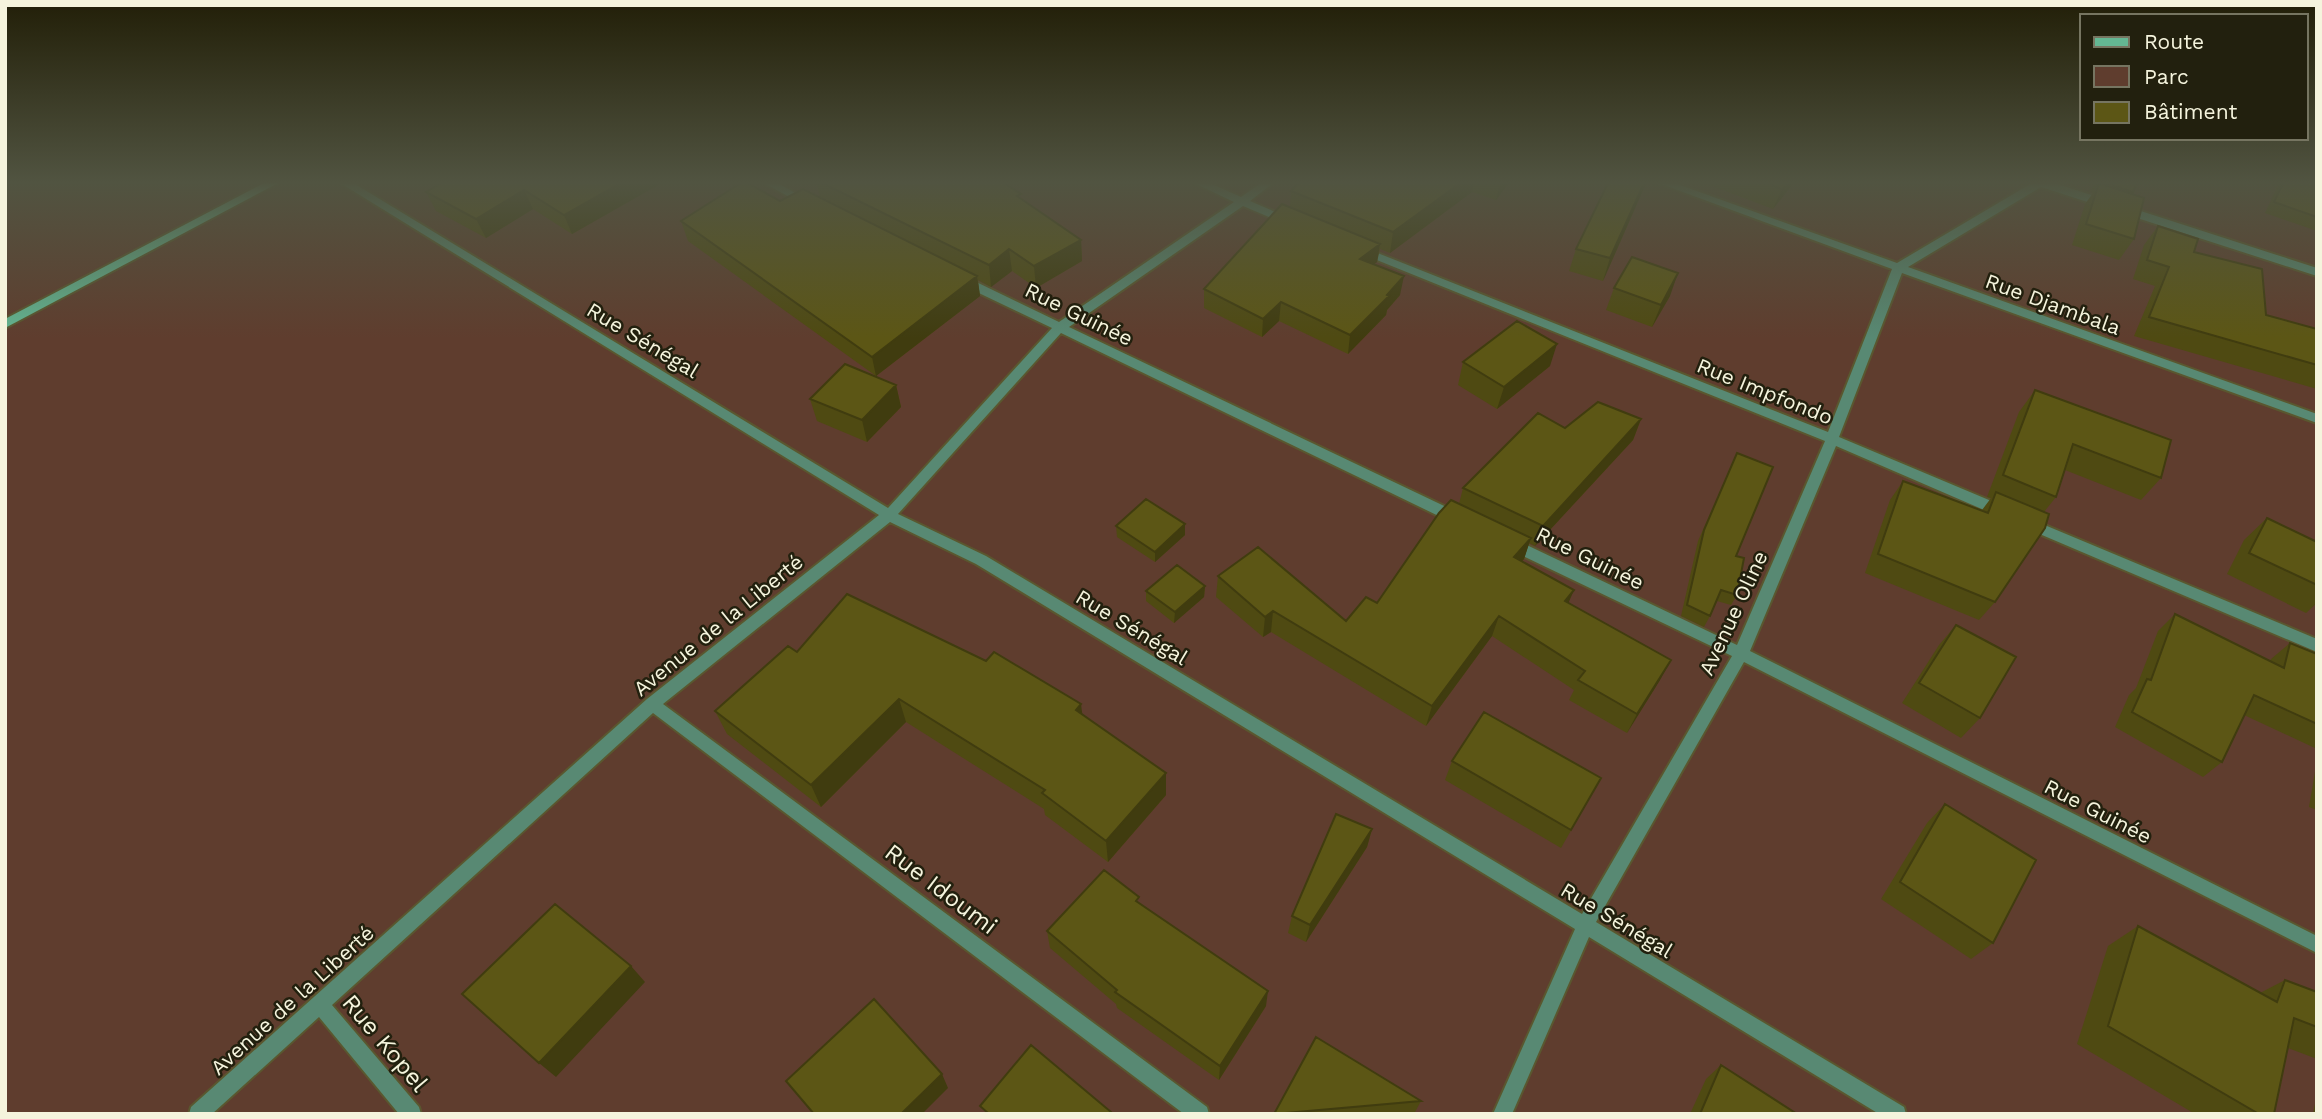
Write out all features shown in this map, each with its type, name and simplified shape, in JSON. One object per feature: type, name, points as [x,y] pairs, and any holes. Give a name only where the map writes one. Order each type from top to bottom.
[{"type":"main road","points":[[5,324],[178,233]]},
{"type":"street","name":"Rue Sénégal","points":[[428,233],[890,515],[981,561],[1897,1114]]},
{"type":"street","name":"Avenue de la Liberté","points":[[198,1114],[652,704],[890,515],[1059,328],[1199,233]]},
{"type":"street","name":"Rue Djambala","points":[[1802,233],[2317,419]]},
{"type":"street","points":[[1898,268],[1955,233]]},
{"type":"street","points":[[2198,233],[2317,272]]},
{"type":"street","name":"Rue Impfondo","points":[[1346,244],[1832,439],[2317,646]]},
{"type":"street","name":"Avenue Oline","points":[[1502,1114],[1585,925],[1741,654],[1832,439],[1898,268]]},
{"type":"street","name":"Rue Guinée","points":[[951,274],[1468,523]]},
{"type":"street","name":"Rue Guinée","points":[[1493,535],[1741,654],[2317,945]]},
{"type":"street","name":"Rue Idoumi","points":[[652,704],[1200,1114]]},
{"type":"street","name":"Rue Kopel","points":[[320,1004],[412,1114]]},
{"type":"green space","points":[[5,233],[2317,233],[2317,1114],[5,1114]]},
{"type":"building","points":[[698,233],[891,233],[977,276],[872,357]]},
{"type":"building","points":[[924,233],[1071,233],[1081,240],[1034,266],[1009,249],[989,265]]},
{"type":"building","points":[[1255,233],[1354,233],[1380,244],[1360,259],[1404,276],[1387,295],[1389,296],[1350,335],[1281,302],[1263,319],[1204,289]]},
{"type":"building","points":[[1584,233],[1621,233],[1610,258],[1576,249]]},
{"type":"building","points":[[2116,233],[2135,233],[2134,239]]},
{"type":"building","points":[[2156,233],[2180,233],[2198,239],[2194,252],[2262,269],[2266,315],[2317,329],[2317,365],[2149,317],[2169,267],[2147,260]]},
{"type":"building","points":[[1632,257],[1678,273],[1661,305],[1614,288]]},
{"type":"building","points":[[1517,321],[1557,344],[1504,387],[1463,362]]},
{"type":"building","points":[[845,364],[896,385],[862,420],[810,399]]},
{"type":"building","points":[[2035,390],[2171,440],[2161,478],[2073,444],[2056,497],[2003,475]]},
{"type":"building","points":[[1598,402],[1641,419],[1543,526],[1463,488],[1538,413],[1565,428]]},
{"type":"building","points":[[1737,453],[1773,467],[1736,556],[1744,558],[1737,595],[1721,590],[1710,616],[1687,605],[1704,530]]},
{"type":"building","points":[[1903,481],[1988,513],[1996,492],[2049,514],[2045,528],[1995,602],[1878,554]]},
{"type":"building","points":[[1146,499],[1185,524],[1155,552],[1116,526]]},
{"type":"building","points":[[1451,500],[1531,538],[1514,557],[1574,590],[1565,601],[1671,660],[1637,714],[1578,680],[1585,671],[1499,616],[1432,706],[1273,611],[1265,617],[1218,576],[1258,547],[1346,621],[1366,597],[1377,603],[1439,513]]},
{"type":"building","points":[[2267,518],[2317,542],[2317,585],[2249,553]]},
{"type":"building","points":[[1177,565],[1205,586],[1175,612],[1146,591]]},
{"type":"building","points":[[847,594],[986,661],[994,652],[1081,704],[1076,710],[1166,773],[1106,841],[1042,793],[1045,790],[899,699],[811,785],[715,711],[788,646],[797,652]]},
{"type":"building","points":[[2175,614],[2284,668],[2290,643],[2317,654],[2317,724],[2254,695],[2222,762],[2132,712],[2147,679],[2151,680]]},
{"type":"building","points":[[1956,625],[2016,657],[1980,718],[1919,683]]},
{"type":"building","points":[[1484,712],[1601,778],[1571,830],[1452,761]]},
{"type":"building","points":[[1945,804],[2036,860],[1993,943],[1900,882]]},
{"type":"building","points":[[1336,814],[1372,829],[1310,925],[1292,916]]},
{"type":"building","points":[[1104,870],[1139,897],[1136,901],[1268,991],[1220,1066],[1115,992],[1117,990],[1047,931]]},
{"type":"building","points":[[555,904],[631,966],[539,1063],[462,994]]},
{"type":"building","points":[[2138,926],[2277,1002],[2285,980],[2317,992],[2317,1027],[2294,1018],[2274,1114],[2259,1114],[2108,1026]]},
{"type":"building","points":[[874,999],[942,1074],[901,1114],[814,1114],[786,1081]]},
{"type":"building","points":[[1316,1037],[1421,1101],[1274,1114]]},
{"type":"building","points":[[1031,1045],[1111,1112],[1110,1114],[989,1114],[980,1106]]},
{"type":"building","points":[[1721,1065],[1797,1114],[1700,1114]]}]
